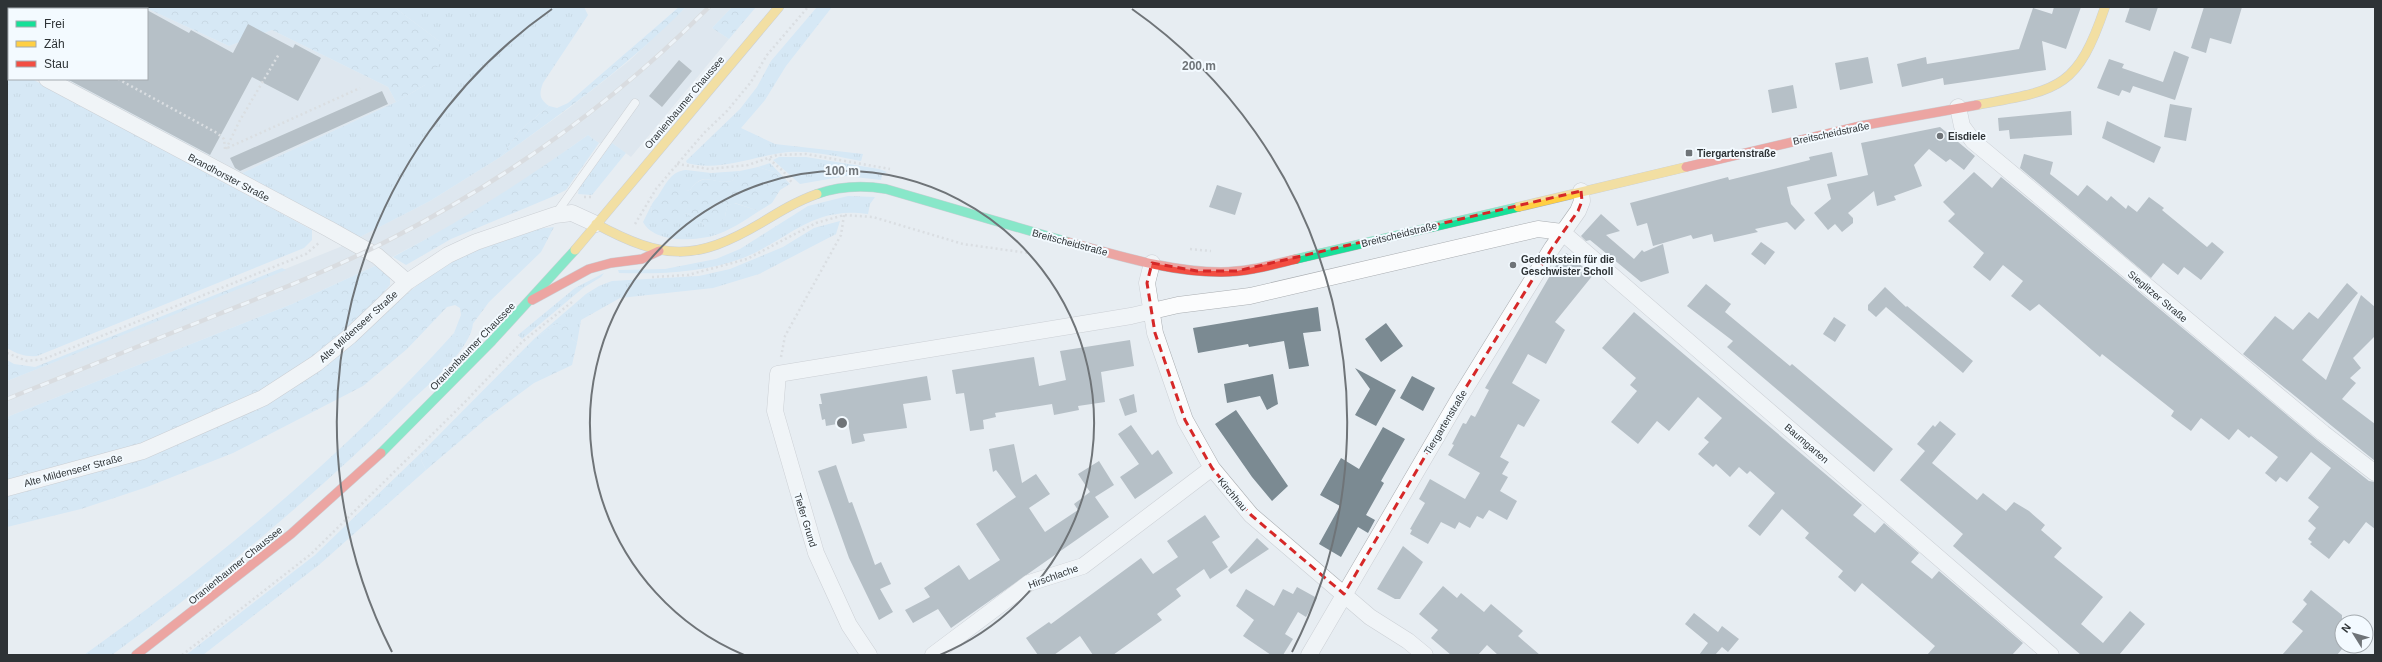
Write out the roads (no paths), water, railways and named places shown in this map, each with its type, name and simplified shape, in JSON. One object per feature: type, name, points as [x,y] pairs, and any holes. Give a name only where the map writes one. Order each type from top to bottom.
[{"type":"street","name":"Oranienbaumer Chaussee","points":[[136,655],[216,595],[325,504],[388,447],[529,302],[779,7]]},
{"type":"street","name":"Breitscheidstraße","points":[[596,224],[659,251],[688,251],[726,242],[798,200],[830,188],[847,186],[882,189],[1080,245],[1152,263],[1197,270],[1245,270],[1276,264],[1860,126],[1958,107],[2037,94],[2060,83],[2070,76],[2088,54],[2105,7]]},
{"type":"street","name":"Brandhorster Straße","points":[[49,80],[377,256],[395,269],[406,282]]},
{"type":"street","name":"Sieglitzer Straße","points":[[1958,107],[1962,126],[1973,141],[2322,434],[2375,474]]},
{"type":"street","name":"Tiergartenstraße","points":[[1309,655],[1460,397],[1562,232],[1578,211],[1582,201],[1581,191]]},
{"type":"street","name":"Alte Mildenseer Straße","points":[[7,488],[143,451],[263,398],[317,363],[350,336],[406,282],[448,255],[476,242],[555,215],[572,214],[596,224]]},
{"type":"street","points":[[1150,311],[1250,296],[1538,229],[1562,232]]},
{"type":"street","name":"Baumgarten","points":[[1562,232],[2051,655]]},
{"type":"street","name":"Breitscheidstraße","points":[[529,302],[589,269],[611,263],[642,259],[659,251]]},
{"type":"street","name":"Kirchhau","points":[[1152,263],[1147,283],[1150,311],[1156,335],[1184,420],[1212,468],[1251,514],[1370,617],[1425,655]]},
{"type":"street","name":"Tiefer Grund","points":[[869,655],[849,625],[816,553],[775,411],[778,374],[1150,311]]},
{"type":"street","name":"Hirschlache","points":[[932,655],[1029,583],[1083,566],[1212,468]]},
{"type":"lane","points":[[555,215],[635,103]]},
{"type":"railway","points":[[7,399],[262,297],[346,261],[431,217],[516,165],[597,107],[673,42],[709,7]]},
{"type":"place","name":"Eisdiele","points":[[1940,136]]},
{"type":"place","name":"Tiergartenstraße","points":[[1689,153]]},
{"type":"place","name":"Gedenkstein für die Geschwister Scholl","points":[[1513,265]]}]
